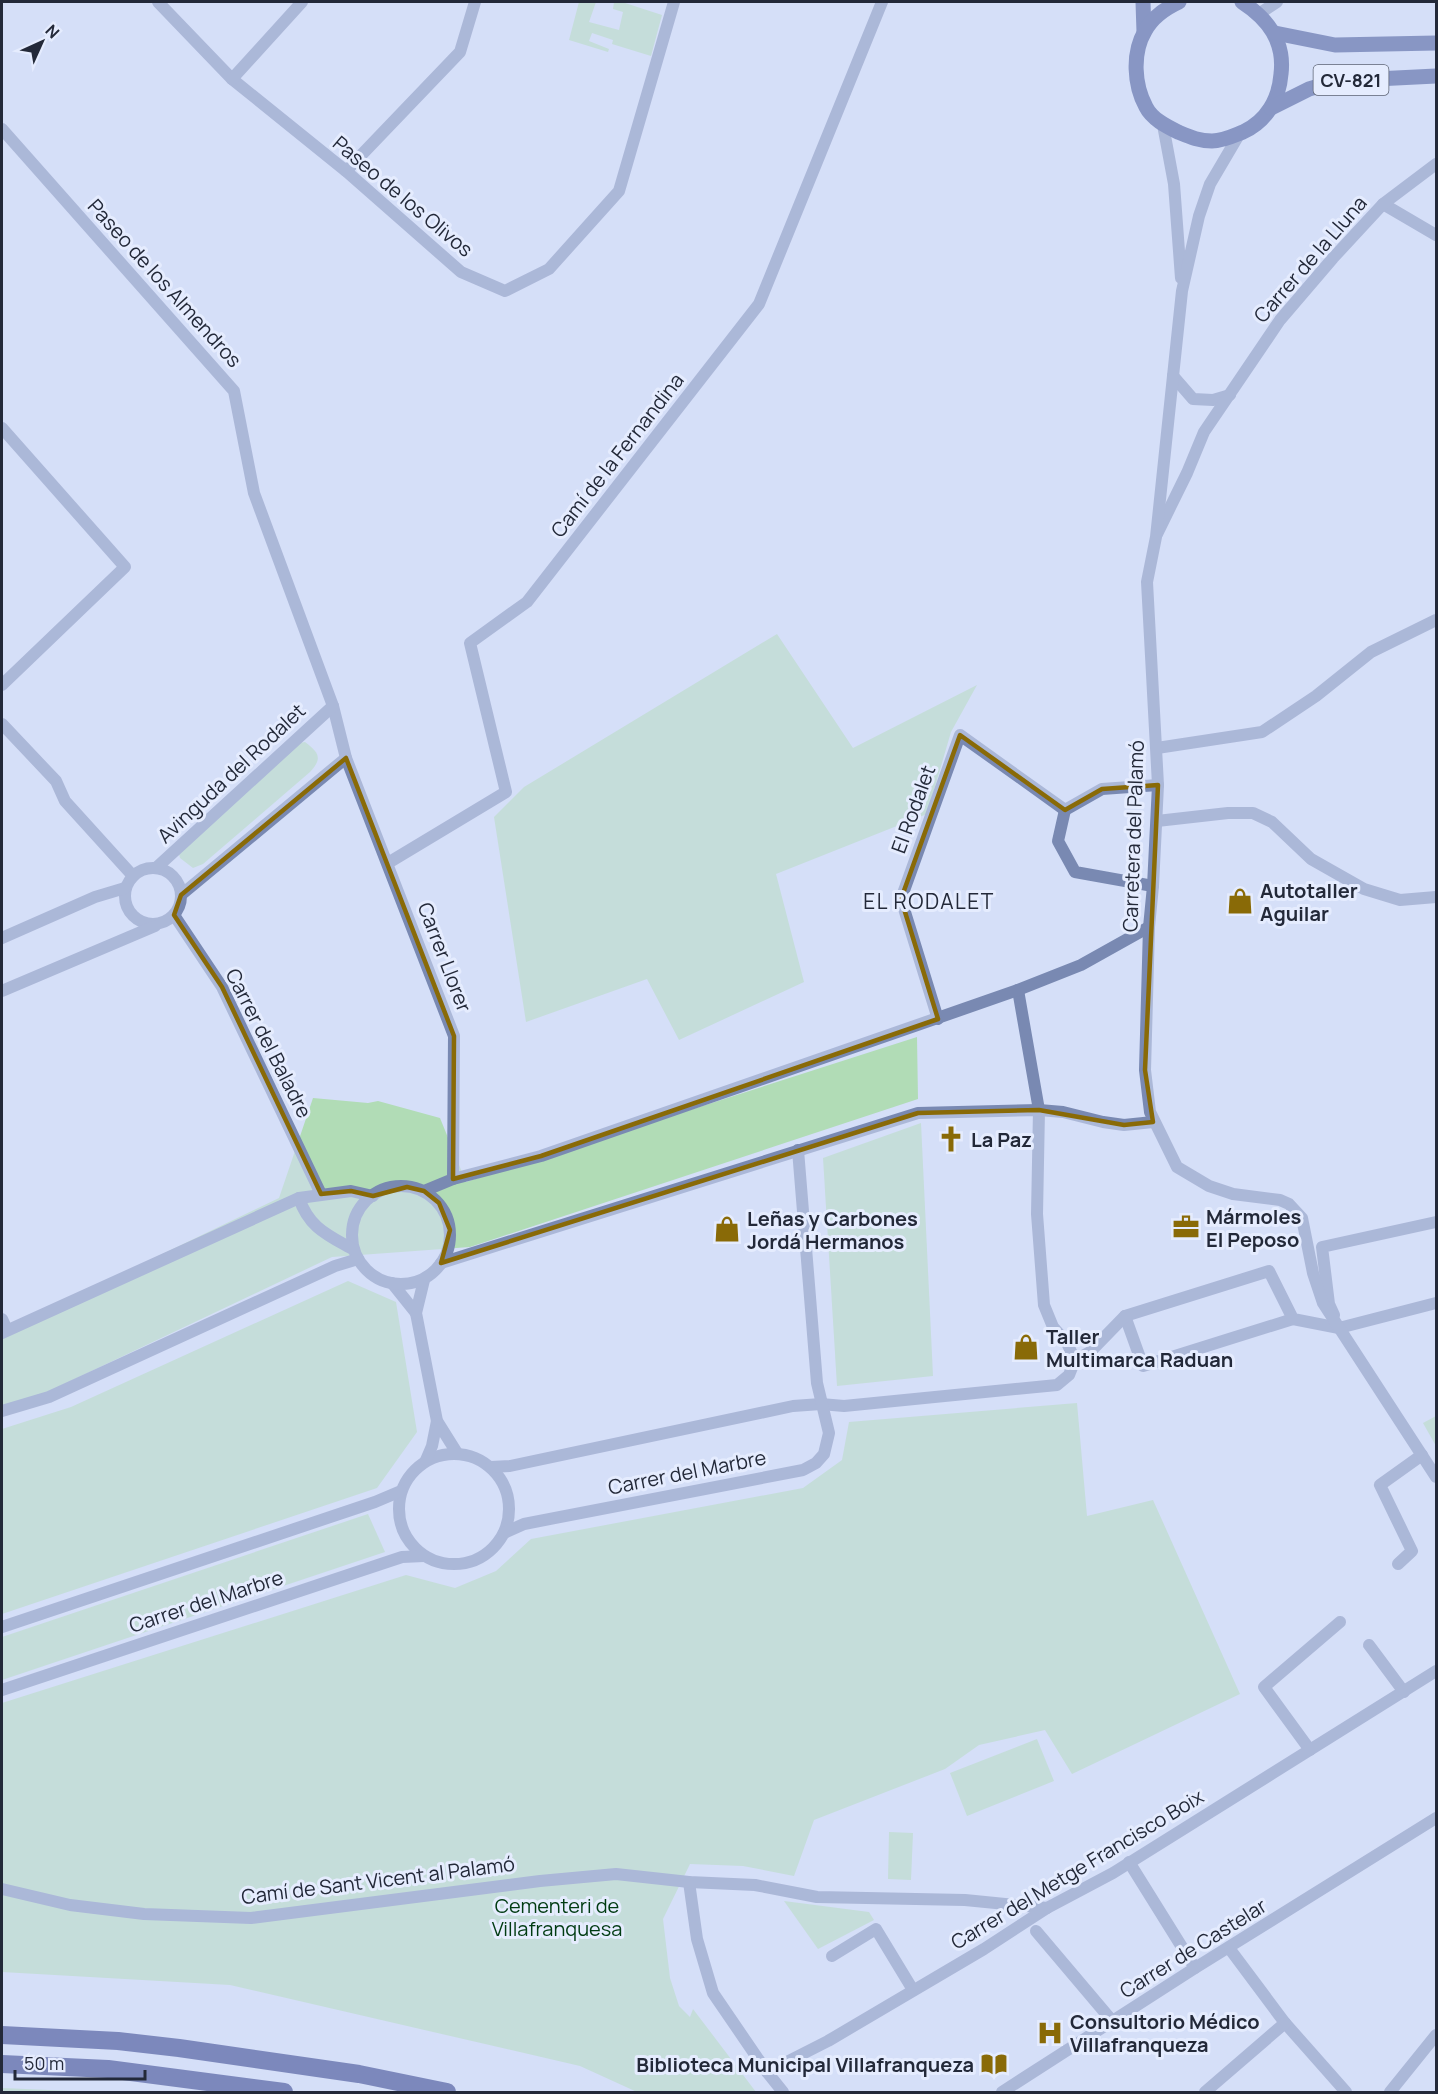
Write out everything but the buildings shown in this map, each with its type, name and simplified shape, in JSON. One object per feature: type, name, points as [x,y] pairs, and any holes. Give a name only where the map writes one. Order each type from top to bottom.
[{"type":"highway","points":[[2,2035],[118,2041],[179,2048],[359,2074],[447,2092]]},
{"type":"highway","points":[[2,2064],[108,2069],[284,2092]]},
{"type":"main road","name":"CV-821","points":[[1143,2],[1144,32],[1135,63],[1146,107],[1162,125],[1197,140],[1215,141],[1253,127],[1271,108],[1279,91],[1282,70],[1275,33],[1260,13],[1242,2]]},
{"type":"main road","name":"CV-821","points":[[1144,32],[1157,16],[1179,2]]},
{"type":"main road","name":"CV-821","points":[[1275,33],[1335,45],[1437,43]]},
{"type":"main road","name":"CV-821","points":[[1271,108],[1309,89],[1336,81],[1437,76]]},
{"type":"street","name":"Paseo de los Olivos","points":[[158,2],[232,79],[346,171],[461,272],[505,291],[549,269],[619,191],[674,2]]},
{"type":"street","points":[[232,79],[302,2]]},
{"type":"street","points":[[346,171],[460,52],[475,2]]},
{"type":"street","name":"Camí de la Fernandina","points":[[388,863],[506,792],[470,643],[528,602],[759,304],[882,2]]},
{"type":"street","points":[[1260,13],[1277,2]]},
{"type":"street","name":"Carretera del Palamó","points":[[1162,125],[1174,184],[1182,291]]},
{"type":"street","name":"Paseo de los Almendros","points":[[2,129],[234,391],[254,493],[333,706],[346,758]]},
{"type":"street","name":"Carretera del Palamó","points":[[1240,133],[1210,184],[1199,216],[1182,291],[1156,537],[1147,582],[1158,785],[1149,927],[1145,1070],[1150,1112],[1177,1167],[1209,1186],[1233,1194],[1280,1200],[1289,1204],[1302,1218],[1313,1273],[1323,1303],[1339,1328]]},
{"type":"street","name":"Carrer de la Lluna","points":[[1156,537],[1204,432],[1280,320],[1383,204],[1437,164]]},
{"type":"street","points":[[1383,204],[1437,235]]},
{"type":"street","points":[[1173,376],[1193,399],[1213,400],[1230,395]]},
{"type":"street","points":[[2,428],[125,567],[2,685]]},
{"type":"street","points":[[1157,748],[1262,732],[1316,696],[1371,652],[1437,620]]},
{"type":"street","name":"Avinguda del Rodalet","points":[[156,868],[333,706]]},
{"type":"street","points":[[2,724],[56,781],[65,801],[133,876]]},
{"type":"street","name":"El Rodalet","points":[[938,1019],[902,899],[960,735],[1065,810]]},
{"type":"street","points":[[181,895],[346,758]]},
{"type":"street","name":"Carrer Llorer","points":[[346,758],[454,1036],[453,1179]]},
{"type":"street","points":[[1153,886],[1075,872],[1058,841],[1065,810],[1102,789],[1158,785]]},
{"type":"street","points":[[1157,821],[1228,813],[1253,813],[1272,822],[1311,860],[1364,889],[1400,900],[1437,897]]},
{"type":"street","points":[[2,991],[163,923],[174,915],[181,895],[176,880],[170,874],[156,868],[141,870],[133,876],[125,888],[126,906],[137,920],[146,924],[163,923]]},
{"type":"street","points":[[2,938],[95,897],[125,888]]},
{"type":"street","name":"Carrer del Baladre","points":[[174,915],[222,987],[321,1194]]},
{"type":"street","points":[[424,1191],[453,1179],[541,1156],[1018,990],[1081,964],[1149,927]]},
{"type":"street","points":[[1018,990],[1039,1110],[1037,1214],[1044,1305],[1053,1327],[1068,1343],[1075,1360]]},
{"type":"street","points":[[441,1263],[918,1113],[1039,1110],[1063,1112],[1124,1125],[1154,1122]]},
{"type":"street","name":"Carrer del Marbre","points":[[504,1533],[524,1524],[803,1470],[816,1463],[824,1455],[829,1433],[821,1404],[816,1371],[798,1150]]},
{"type":"street","points":[[299,1198],[304,1213],[318,1229],[356,1255],[375,1277],[392,1283],[424,1280],[435,1272],[441,1263],[445,1256],[450,1230],[439,1203],[424,1191],[407,1187],[386,1189],[373,1196],[358,1212],[351,1232],[356,1255]]},
{"type":"street","points":[[3,1327],[299,1198],[351,1191],[373,1196]]},
{"type":"street","points":[[1437,1222],[1322,1247],[1329,1304],[1339,1328],[1437,1477]]},
{"type":"street","points":[[2,1411],[49,1397],[356,1255]]},
{"type":"street","points":[[491,1467],[510,1466],[793,1406],[821,1404],[844,1406],[1057,1385],[1069,1375],[1075,1360],[1090,1352],[1125,1316],[1269,1271],[1293,1318]]},
{"type":"street","points":[[424,1280],[416,1313],[437,1421],[458,1453]]},
{"type":"street","points":[[392,1283],[416,1313]]},
{"type":"street","points":[[1125,1316],[1143,1366],[1293,1318],[1339,1328],[1437,1304]]},
{"type":"street","points":[[426,1460],[432,1446],[437,1421]]},
{"type":"street","points":[[458,1453],[470,1456],[491,1467],[500,1479],[508,1498],[508,1520],[504,1533],[495,1546],[483,1556],[469,1563],[446,1563],[424,1556],[404,1534],[399,1521],[400,1491],[406,1479],[426,1460],[441,1454],[458,1453]]},
{"type":"street","points":[[1398,1564],[1412,1551],[1380,1485],[1422,1455]]},
{"type":"street","name":"Carrer del Marbre","points":[[2,1627],[375,1502],[400,1491]]},
{"type":"street","name":"Carrer del Marbre","points":[[2,1690],[402,1557],[424,1556]]},
{"type":"street","points":[[1310,1750],[1264,1687],[1340,1622]]},
{"type":"street","points":[[1369,1645],[1404,1692]]},
{"type":"street","name":"Carrer del Metge Francisco Boix","points":[[767,2072],[828,2041],[1003,1938],[1047,1908],[1129,1862],[1437,1671]]},
{"type":"street","name":"Carrer de Castelar","points":[[1002,2092],[1195,1968],[1437,1818]]},
{"type":"street","points":[[1129,1862],[1195,1968]]},
{"type":"street","name":"Camí de Sant Vicent al Palamó","points":[[2,1889],[70,1905],[144,1914],[251,1918],[540,1881],[597,1875],[640,1875],[689,1882],[755,1885],[817,1897],[965,1900],[1047,1908]]},
{"type":"street","points":[[689,1882],[697,1939],[713,1993],[783,2092]]},
{"type":"street","points":[[832,1956],[876,1929],[913,1990]]},
{"type":"street","points":[[1036,1931],[1113,2022]]},
{"type":"street","points":[[1228,1948],[1285,2023],[1346,2092]]},
{"type":"street","points":[[1205,2092],[1285,2023]]},
{"type":"street","points":[[1390,2092],[1437,2035]]},
{"type":"highlighted area","points":[[960,735],[1065,810],[1102,789],[1158,785],[1145,1070],[1153,1122],[1124,1125],[1039,1110],[918,1113],[441,1263],[450,1230],[439,1203],[424,1191],[407,1187],[373,1196],[351,1191],[321,1194],[222,987],[174,915],[181,895],[346,758],[454,1036],[453,1179],[541,1156],[938,1019],[901,899]]},
{"type":"green space","points":[[579,2],[596,2],[589,22],[619,30],[623,12],[613,9],[614,2],[622,2],[662,15],[651,56],[612,44],[613,40],[592,33],[589,41],[609,49],[608,52],[569,40]]},
{"type":"green space","points":[[777,634],[853,748],[977,685],[951,732],[927,814],[776,874],[804,982],[679,1040],[647,979],[526,1022],[494,817],[524,787]]},
{"type":"green space","points":[[305,742],[318,756],[310,772],[203,864],[193,868],[180,858],[178,850],[295,744]]},
{"type":"green space","points":[[917,1037],[918,1099],[470,1247],[332,1257],[41,1395],[2,1406],[2,1331],[279,1198],[313,1098],[368,1103],[378,1101],[440,1118],[466,1182]]},
{"type":"green space","points":[[921,1123],[933,1376],[837,1386],[823,1158]]},
{"type":"green space","points":[[348,1281],[396,1302],[417,1432],[377,1488],[2,1614],[2,1429],[71,1407]]},
{"type":"green space","name":"Cementeri de Villafranquesa","points":[[1077,1403],[1087,1516],[1153,1500],[1240,1694],[1072,1774],[1045,1730],[979,1745],[945,1769],[814,1820],[794,1876],[743,1866],[690,1864],[663,1919],[670,1978],[679,2006],[690,2017],[693,2009],[756,2092],[637,2092],[580,2066],[230,1985],[2,1972],[2,1703],[406,1575],[455,1588],[496,1571],[531,1539],[803,1488],[842,1460],[849,1422]]},
{"type":"green space","points":[[1436,1416],[1436,1446],[1423,1423]]},
{"type":"green space","points":[[368,1514],[385,1552],[2,1680],[2,1637]]},
{"type":"green space","points":[[1037,1739],[1054,1781],[967,1816],[950,1773]]},
{"type":"green space","points":[[889,1832],[913,1833],[911,1880],[888,1879]]},
{"type":"green space","points":[[784,1901],[869,1912],[874,1920],[818,1949]]},
{"type":"green space","points":[[2,2088],[96,2092],[2,2092]]},
{"type":"place","name":"Autotaller Aguilar","points":[[1240,901]]},
{"type":"place","name":"La Paz","points":[[951,1139]]},
{"type":"place","name":"Mármoles El Peposo","points":[[1186,1227]]},
{"type":"place","name":"Leñas y Carbones Jordá Hermanos","points":[[727,1229]]},
{"type":"place","name":"Taller Multimarca Raduan","points":[[1026,1347]]},
{"type":"place","name":"Consultorio Médico Villafranqueza","points":[[1050,2033]]},
{"type":"place","name":"Biblioteca Municipal Villafranqueza","points":[[994,2064]]},
{"type":"district","name":"EL RODALET","points":[[929,901]]}]
